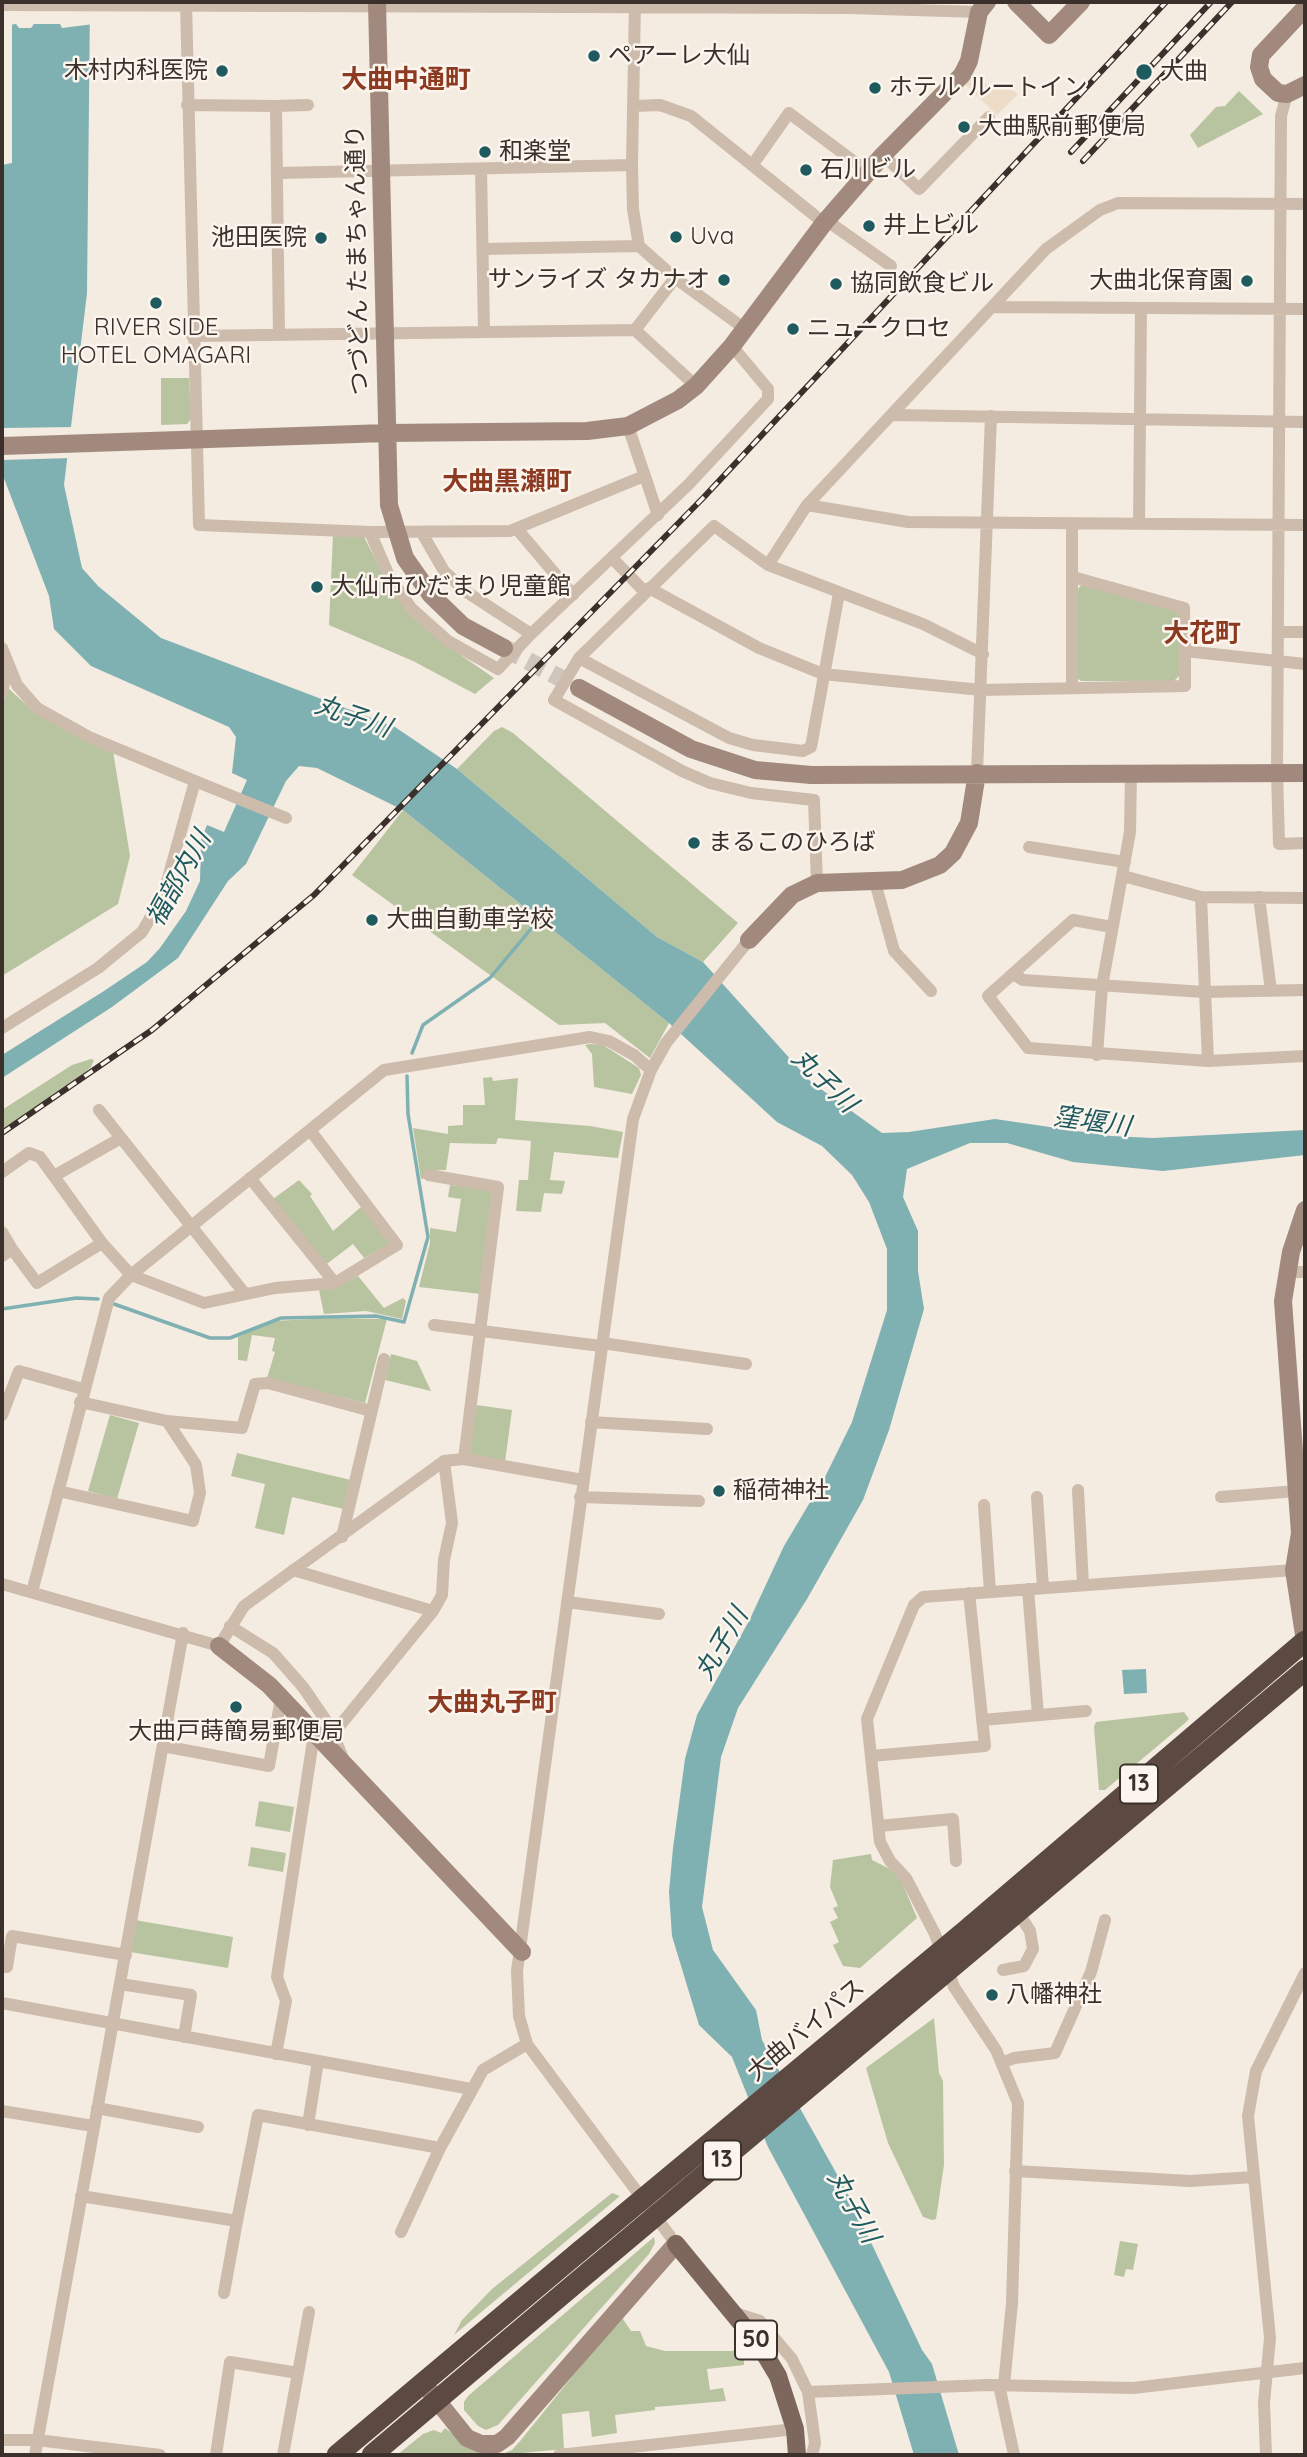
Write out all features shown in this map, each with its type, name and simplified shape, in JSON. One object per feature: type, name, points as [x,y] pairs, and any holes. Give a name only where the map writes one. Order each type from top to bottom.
[{"type":"highway","name":"大曲バイパス","points":[[372,2455],[590,2271],[977,1934],[1305,1641]]},
{"type":"highway","name":"大曲バイパス","points":[[337,2455],[580,2251],[977,1934],[1018,1912],[1305,1670]]},
{"type":"main road","name":"50","points":[[676,2244],[735,2312],[778,2376],[795,2429],[797,2455]]},
{"type":"street","points":[[1024,5],[1049,35],[1082,2]]},
{"type":"street","points":[[186,3],[192,336],[199,525],[422,533],[517,528],[644,477]]},
{"type":"street","points":[[2,5],[186,3],[983,7],[969,61],[962,75],[883,155],[825,222],[732,346],[696,386],[667,407],[628,426],[587,431],[386,433],[2,446]]},
{"type":"street","name":"つづどん たまちゃん通り","points":[[377,4],[389,505],[405,558],[431,595],[463,626],[504,649]]},
{"type":"street","points":[[635,4],[632,166],[633,209],[639,246],[675,278],[745,329]]},
{"type":"street","points":[[1305,8],[1261,55],[1259,67],[1263,79],[1278,93],[1287,94],[1305,85]]},
{"type":"street","points":[[1287,94],[1281,117],[1277,772],[1279,844],[1305,843]]},
{"type":"street","points":[[187,105],[308,105]]},
{"type":"street","points":[[634,106],[660,105],[691,116],[825,222],[891,266]]},
{"type":"street","points":[[276,106],[279,335]]},
{"type":"street","points":[[753,164],[789,113],[868,172]]},
{"type":"street","points":[[883,155],[919,189],[989,117]]},
{"type":"street","points":[[278,173],[632,166]]},
{"type":"street","points":[[481,169],[484,332]]},
{"type":"street","points":[[768,565],[807,505],[894,415],[1046,249],[1100,211],[1118,203],[1305,204]]},
{"type":"street","points":[[483,248],[639,246]]},
{"type":"street","points":[[635,330],[675,278]]},
{"type":"street","points":[[993,307],[1305,309]]},
{"type":"street","points":[[1139,523],[1141,308]]},
{"type":"street","points":[[192,336],[635,330],[696,386]]},
{"type":"street","points":[[370,532],[398,592],[425,623],[448,642],[498,669],[531,634],[658,515],[768,399],[768,389],[732,346]]},
{"type":"street","points":[[894,415],[1305,422]]},
{"type":"street","points":[[423,2383],[467,2438],[481,2444],[497,2444],[507,2437],[676,2244],[527,2044],[519,2016],[517,1971],[522,1951],[580,1497],[633,1119],[651,1070],[666,1042],[749,940],[792,895],[817,883],[902,880],[922,874],[940,865],[953,853],[969,823],[977,773],[989,522],[991,416]]},
{"type":"street","points":[[628,426],[658,515]]},
{"type":"street","points":[[807,505],[908,522],[1305,525]]},
{"type":"street","points":[[1072,523],[1072,686]]},
{"type":"street","points":[[817,883],[814,800],[751,793],[710,783],[682,771],[554,700],[579,658],[714,526],[768,565],[923,624],[983,654]]},
{"type":"street","points":[[517,528],[573,595]]},
{"type":"street","points":[[422,533],[444,571],[465,592],[531,634]]},
{"type":"street","points":[[613,559],[647,590],[759,648],[823,674],[981,690],[1072,686],[1185,686],[1184,608],[1073,577]]},
{"type":"street","points":[[579,658],[706,728],[753,746],[795,751],[811,747],[839,593]]},
{"type":"street","points":[[1279,632],[1305,632]]},
{"type":"street","points":[[2,648],[18,685],[37,708],[89,737],[286,818]]},
{"type":"street","points":[[1185,651],[1305,664]]},
{"type":"street","points":[[2,692],[8,666]]},
{"type":"street","points":[[579,688],[691,749],[755,771],[811,775],[1305,772]]},
{"type":"street","points":[[1097,1055],[1102,986],[1130,832],[1131,773]]},
{"type":"street","points":[[2,1028],[98,968],[142,932],[163,896],[195,781]]},
{"type":"street","points":[[1029,847],[1125,862]]},
{"type":"street","points":[[1123,876],[1202,897],[1305,898]]},
{"type":"street","points":[[875,882],[894,951],[931,991]]},
{"type":"street","points":[[1202,897],[1208,1061]]},
{"type":"street","points":[[1259,897],[1271,991]]},
{"type":"street","points":[[1112,927],[1073,920],[988,996],[1028,1048],[1208,1061],[1305,1056]]},
{"type":"street","points":[[1013,974],[1023,980],[1204,992],[1305,990]]},
{"type":"street","points":[[32,1592],[109,1298],[131,1275],[384,1070],[590,1038],[609,1041],[634,1055],[651,1070]]},
{"type":"street","points":[[99,1110],[246,1294]]},
{"type":"street","points":[[2,1171],[29,1153],[40,1157],[102,1243],[131,1275],[204,1303],[275,1288],[335,1283],[397,1245],[310,1130]]},
{"type":"street","points":[[54,1176],[121,1138]]},
{"type":"street","points":[[429,1175],[498,1187],[464,1459]]},
{"type":"street","points":[[250,1178],[335,1283]]},
{"type":"street","points":[[1305,1210],[1296,1272],[1283,1301],[1300,1533],[1294,1570],[1305,1641]]},
{"type":"street","points":[[2,1232],[7,1252],[37,1283],[102,1243]]},
{"type":"street","points":[[434,1325],[746,1364]]},
{"type":"street","points":[[342,1537],[384,1359]]},
{"type":"street","points":[[2,1415],[19,1371],[82,1396],[167,1421],[242,1428],[255,1384],[268,1383],[371,1411]]},
{"type":"street","points":[[58,1491],[193,1521],[200,1493],[196,1465],[167,1421]]},
{"type":"street","points":[[591,1422],[708,1429]]},
{"type":"street","points":[[219,1646],[244,1606],[444,1461],[464,1459],[583,1480]]},
{"type":"street","points":[[333,1734],[433,1611],[442,1595],[444,1560],[452,1523],[444,1461]]},
{"type":"street","points":[[1078,1490],[1083,1585]]},
{"type":"street","points":[[1220,1497],[1297,1492]]},
{"type":"street","points":[[580,1497],[699,1501]]},
{"type":"street","points":[[1037,1497],[1043,1588]]},
{"type":"street","points":[[984,1505],[990,1592]]},
{"type":"street","points":[[293,1570],[433,1611]]},
{"type":"street","points":[[1014,2455],[997,2385],[1012,2303],[1018,2103],[1002,2063],[954,1987],[935,1934],[906,1878],[890,1861],[880,1842],[867,1719],[914,1605],[923,1597],[1294,1570]]},
{"type":"street","points":[[2,1584],[183,1633],[219,1646],[247,1665],[522,1951]]},
{"type":"street","points":[[1028,1589],[1038,1715]]},
{"type":"street","points":[[872,1756],[985,1746],[969,1593]]},
{"type":"street","points":[[567,1602],[659,1614]]},
{"type":"street","points":[[230,1626],[273,1653],[303,1687],[333,1734],[348,1770]]},
{"type":"street","points":[[35,2455],[183,1633]]},
{"type":"street","points":[[163,1746],[269,1766],[281,1698]]},
{"type":"street","points":[[982,1720],[1086,1711]]},
{"type":"street","points":[[276,2054],[286,2001],[277,1977],[314,1734]]},
{"type":"street","points":[[879,1826],[953,1819],[956,1861]]},
{"type":"street","points":[[1003,1970],[1024,1966],[1033,1949],[1030,1931],[1018,1912]]},
{"type":"street","points":[[1002,2063],[1014,2058],[1055,2053],[1091,1972],[1105,1920]]},
{"type":"street","points":[[2,1966],[7,1967],[12,1936],[126,1955]]},
{"type":"street","points":[[1261,2455],[1270,2339],[1248,2116],[1256,2071],[1305,1973]]},
{"type":"street","points":[[120,1984],[191,1995],[184,2037]]},
{"type":"street","points":[[2,2003],[471,2089]]},
{"type":"street","points":[[401,2232],[440,2148],[483,2070],[527,2044]]},
{"type":"street","points":[[308,2125],[318,2062]]},
{"type":"street","points":[[97,2108],[198,2127]]},
{"type":"street","points":[[2,2111],[93,2126]]},
{"type":"street","points":[[224,2293],[258,2115],[440,2148]]},
{"type":"street","points":[[1015,2171],[1190,2181],[1254,2177]]},
{"type":"street","points":[[80,2196],[237,2221]]},
{"type":"street","points":[[283,2455],[309,2312]]},
{"type":"street","points":[[735,2312],[760,2320],[814,2392],[815,2443],[812,2455]]},
{"type":"street","points":[[216,2455],[230,2362],[298,2373]]},
{"type":"street","points":[[814,2392],[997,2385],[1133,2388],[1305,2368]]},
{"type":"street","points":[[559,2455],[795,2429]]},
{"type":"street","points":[[2,2440],[37,2440],[160,2455]]},
{"type":"green space","points":[[1239,91],[1263,114],[1198,148],[1190,135],[1216,107],[1225,106]]},
{"type":"green space","points":[[161,378],[189,378],[191,419],[187,424],[161,425]]},
{"type":"green space","points":[[333,535],[364,537],[392,592],[411,615],[436,638],[494,678],[475,694],[413,661],[329,625]]},
{"type":"green space","points":[[1082,584],[1175,609],[1180,615],[1179,676],[1174,681],[1081,681],[1077,678],[1078,589]]},
{"type":"green space","points":[[7,687],[35,713],[113,751],[130,856],[118,904],[2,976],[2,709]]},
{"type":"green space","points":[[502,727],[513,733],[738,923],[703,962],[657,937],[457,769],[494,731]]},
{"type":"green space","points":[[403,810],[669,1023],[650,1058],[605,1023],[559,1025],[352,875]]},
{"type":"green space","points":[[585,1045],[603,1045],[639,1068],[641,1075],[632,1094],[594,1087],[592,1054]]},
{"type":"green space","points":[[94,1060],[91,1067],[65,1090],[2,1129],[2,1110],[72,1065]]},
{"type":"green space","points":[[492,1077],[493,1081],[518,1078],[515,1120],[590,1126],[623,1132],[618,1158],[554,1152],[550,1180],[565,1181],[562,1194],[544,1193],[541,1212],[516,1211],[519,1180],[528,1180],[531,1141],[498,1138],[496,1144],[450,1143],[446,1170],[427,1170],[426,1178],[421,1179],[413,1128],[448,1134],[448,1126],[463,1125],[463,1105],[485,1105],[483,1078]]},
{"type":"green space","points":[[299,1180],[312,1194],[310,1196],[333,1231],[361,1207],[391,1243],[364,1258],[353,1244],[324,1266],[273,1199]]},
{"type":"green space","points":[[450,1185],[486,1189],[492,1193],[481,1294],[419,1287],[430,1243],[430,1228],[456,1232],[461,1199],[448,1197]]},
{"type":"green space","points":[[358,1276],[384,1308],[403,1298],[406,1301],[402,1319],[366,1311],[324,1314],[319,1290],[338,1287]]},
{"type":"green space","points":[[387,1319],[365,1403],[267,1378],[275,1352],[272,1351],[275,1338],[252,1335],[247,1361],[238,1360],[238,1337],[272,1321]]},
{"type":"green space","points":[[391,1354],[417,1361],[431,1391],[385,1380]]},
{"type":"green space","points":[[476,1405],[512,1410],[505,1462],[473,1458],[469,1453]]},
{"type":"green space","points":[[110,1415],[139,1423],[117,1499],[88,1491]]},
{"type":"green space","points":[[237,1453],[351,1480],[344,1509],[292,1497],[284,1535],[255,1528],[265,1484],[231,1476]]},
{"type":"green space","points":[[1184,1712],[1189,1719],[1185,1723],[1105,1790],[1099,1790],[1094,1727],[1096,1722]]},
{"type":"green space","points":[[259,1801],[294,1807],[290,1832],[255,1826]]},
{"type":"green space","points":[[251,1847],[286,1853],[283,1872],[248,1866]]},
{"type":"green space","points":[[871,1854],[872,1860],[898,1873],[917,1918],[860,1968],[843,1966],[833,1945],[839,1942],[830,1922],[838,1918],[833,1908],[838,1906],[830,1887],[833,1860]]},
{"type":"green space","points":[[135,1920],[233,1937],[228,1968],[130,1952]]},
{"type":"green space","points":[[934,2018],[939,2073],[943,2081],[944,2165],[936,2219],[932,2220],[923,2217],[888,2143],[866,2068]]},
{"type":"green space","points":[[612,2193],[620,2196],[454,2335],[462,2320],[492,2289]]},
{"type":"green space","points":[[654,2237],[655,2243],[649,2254],[498,2425],[486,2430],[478,2426],[464,2410],[464,2402],[468,2396]]},
{"type":"green space","points":[[1120,2241],[1138,2244],[1133,2270],[1126,2269],[1124,2277],[1114,2275]]},
{"type":"green space","points":[[621,2316],[631,2331],[640,2331],[646,2346],[665,2351],[732,2351],[752,2345],[754,2351],[744,2355],[744,2365],[707,2369],[710,2390],[723,2388],[726,2401],[655,2407],[655,2410],[615,2415],[617,2433],[592,2437],[589,2411],[562,2414],[564,2449],[500,2455],[512,2450],[521,2440]]},
{"type":"green space","points":[[445,2428],[482,2455],[397,2455],[423,2434],[434,2430],[441,2433]]},
{"type":"shaded area","points":[[971,78],[980,86],[985,83],[992,89],[999,82],[1018,94],[997,115],[965,84]]},
{"type":"water","name":"丸子川","points":[[12,2],[90,2],[87,293],[64,485],[82,568],[98,586],[161,638],[395,727],[457,769],[657,937],[703,962],[811,1082],[882,1133],[909,1132],[995,1119],[1111,1136],[1153,1138],[1305,1130],[1305,1155],[1163,1171],[1073,1162],[1007,1143],[970,1143],[907,1169],[903,1197],[918,1231],[918,1271],[924,1309],[889,1430],[863,1500],[807,1599],[738,1708],[721,1757],[702,1907],[713,1950],[756,2010],[762,2040],[849,2196],[922,2350],[932,2364],[959,2455],[914,2455],[889,2372],[768,2147],[732,2057],[699,2025],[672,1936],[669,1892],[673,1848],[685,1759],[697,1715],[749,1621],[784,1546],[825,1477],[852,1422],[887,1310],[887,1249],[869,1202],[852,1175],[822,1146],[777,1122],[669,1023],[403,810],[317,768],[299,766],[286,781],[246,864],[228,881],[178,958],[112,1007],[2,1078],[2,1055],[147,962],[160,948],[186,911],[200,881],[201,840],[207,825],[224,832],[247,780],[232,773],[236,737],[229,727],[91,666],[54,629],[49,596],[2,473],[2,165],[12,163]]},
{"type":"water","points":[[1146,1669],[1147,1693],[1124,1694],[1122,1670]]},
{"type":"pier","points":[[9,2],[94,2],[94,24],[62,28],[60,24],[34,24],[31,28],[19,28],[16,24],[9,25]]},
{"type":"pier","points":[[75,427],[72,458],[2,460],[2,428]]},
{"type":"waterway","points":[[412,1053],[423,1025],[490,978],[540,918]]},
{"type":"waterway","points":[[114,1304],[210,1338],[230,1338],[281,1318],[376,1316],[404,1322],[428,1237],[408,1114],[407,1076]]},
{"type":"waterway","points":[[2,1309],[76,1298],[98,1299]]},
{"type":"tunnel","points":[[504,648],[579,688]]},
{"type":"railway","points":[[2,1133],[152,1030],[314,895],[704,497],[1166,2]]},
{"type":"railway","points":[[1071,152],[1211,2]]},
{"type":"railway","points":[[1083,161],[1232,2]]},
{"type":"place","name":"ペアーレ大仙","points":[[594,56]]},
{"type":"place","name":"木村内科医院","points":[[222,71]]},
{"type":"place","name":"大曲","points":[[1144,72]]},
{"type":"place","name":"ホテル ルートイン","points":[[875,88]]},
{"type":"place","name":"大曲駅前郵便局","points":[[964,127]]},
{"type":"place","name":"和楽堂","points":[[485,152]]},
{"type":"place","name":"石川ビル","points":[[806,170]]},
{"type":"place","name":"井上ビル","points":[[869,226]]},
{"type":"place","name":"Uva","points":[[676,237]]},
{"type":"place","name":"池田医院","points":[[321,238]]},
{"type":"place","name":"サンライズ タカナオ","points":[[724,280]]},
{"type":"place","name":"大曲北保育園","points":[[1247,281]]},
{"type":"place","name":"協同飲食ビル","points":[[836,284]]},
{"type":"place","name":"RIVER SIDE HOTEL OMAGARI","points":[[156,303]]},
{"type":"place","name":"ニュークロセ","points":[[793,329]]},
{"type":"place","name":"大仙市ひだまり児童館","points":[[317,587]]},
{"type":"place","name":"まるこのひろば","points":[[694,843]]},
{"type":"place","name":"大曲自動車学校","points":[[372,920]]},
{"type":"place","name":"稲荷神社","points":[[719,1491]]},
{"type":"place","name":"大曲戸蒔簡易郵便局","points":[[236,1707]]},
{"type":"place","name":"八幡神社","points":[[992,1995]]},
{"type":"district","name":"大曲中通町","points":[[406,80]]},
{"type":"district","name":"大曲黒瀬町","points":[[507,482]]},
{"type":"district","name":"大花町","points":[[1202,634]]},
{"type":"district","name":"大曲丸子町","points":[[492,1703]]},
{"type":"water label","name":"福部内川","points":[[179,879]]},
{"type":"water label","name":"窪堰川","points":[[1092,1122]]}]
